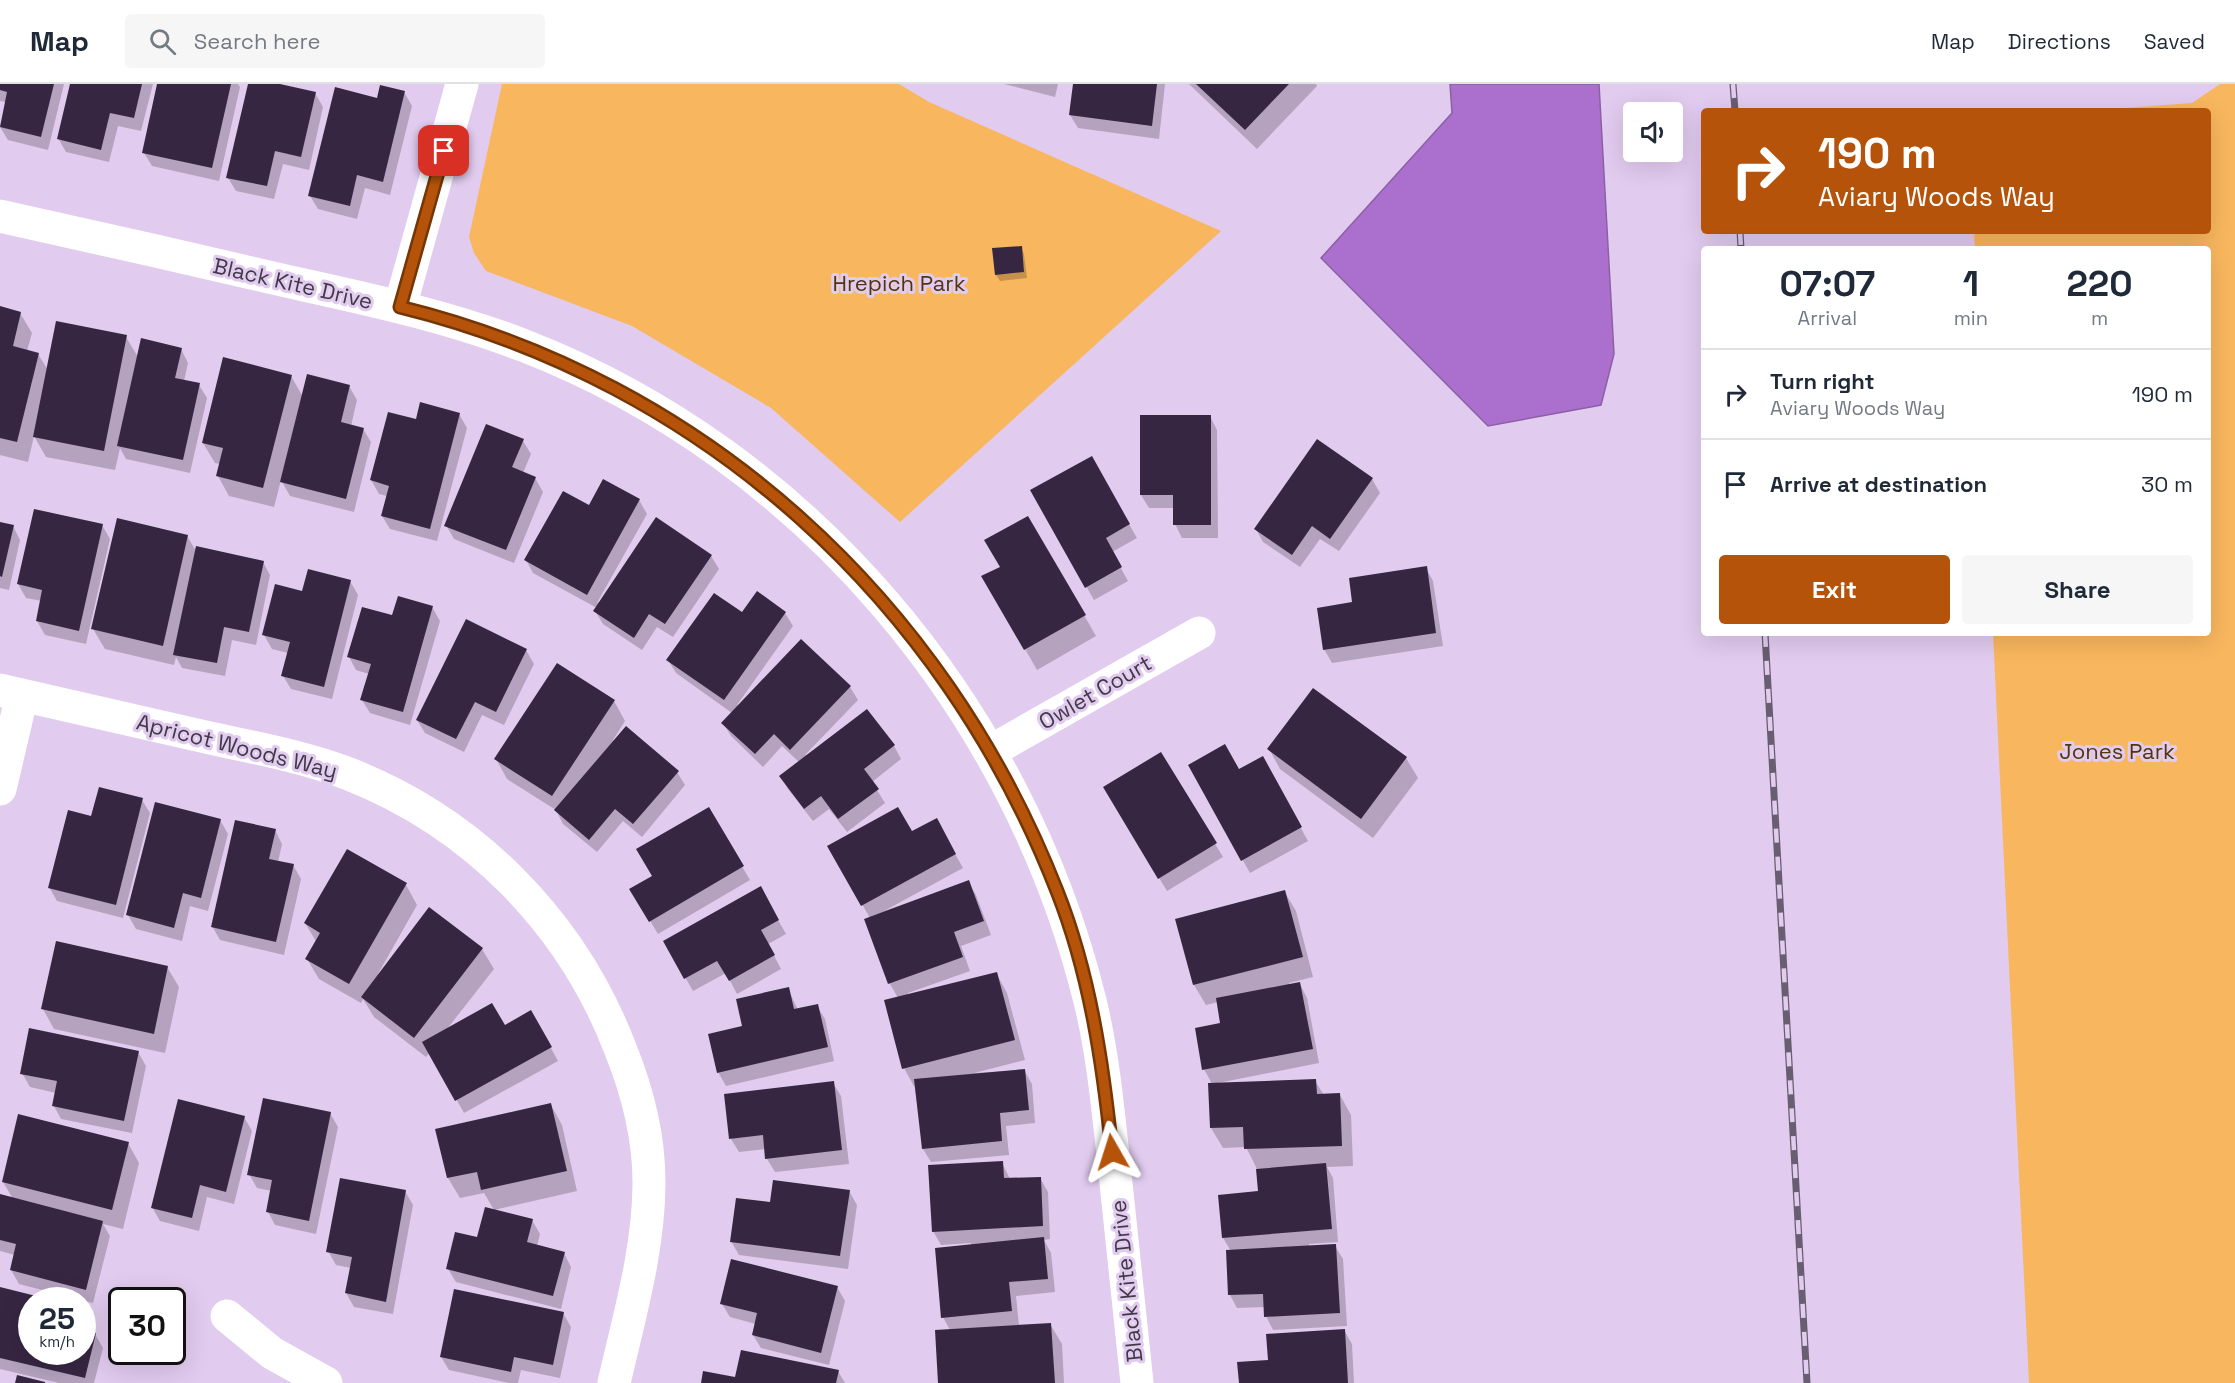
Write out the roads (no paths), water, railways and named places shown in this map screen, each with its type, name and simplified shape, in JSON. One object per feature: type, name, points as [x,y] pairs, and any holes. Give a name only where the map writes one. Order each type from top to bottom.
[{"type":"street","points":[[400,307],[462,84]]},
{"type":"street","name":"Black Kite Drive","points":[[0,216],[400,307],[526,347],[615,388],[685,429],[751,475],[828,542],[884,601],[944,677],[991,751],[1019,803],[1058,893],[1090,1002],[1105,1082],[1137,1383]]},
{"type":"street","name":"Owlet Court","points":[[991,751],[1198,633]]},
{"type":"street","points":[[0,789],[11,692]]},
{"type":"street","name":"Apricot Woods Way","points":[[11,692],[284,755],[348,774],[415,805],[476,846],[524,891],[571,948],[607,1012],[630,1074],[644,1129],[649,1181],[645,1246],[614,1383]]},
{"type":"street","points":[[227,1316],[272,1353],[326,1383]]},
{"type":"railway","points":[[1733,84],[1735,108]]},
{"type":"railway","points":[[1740,234],[1741,246]]},
{"type":"railway","points":[[1765,636],[1807,1383]]},
{"type":"park label","name":"Hrepich Park","points":[[899,283]]},
{"type":"park label","name":"Jones Park","points":[[2117,751]]}]
